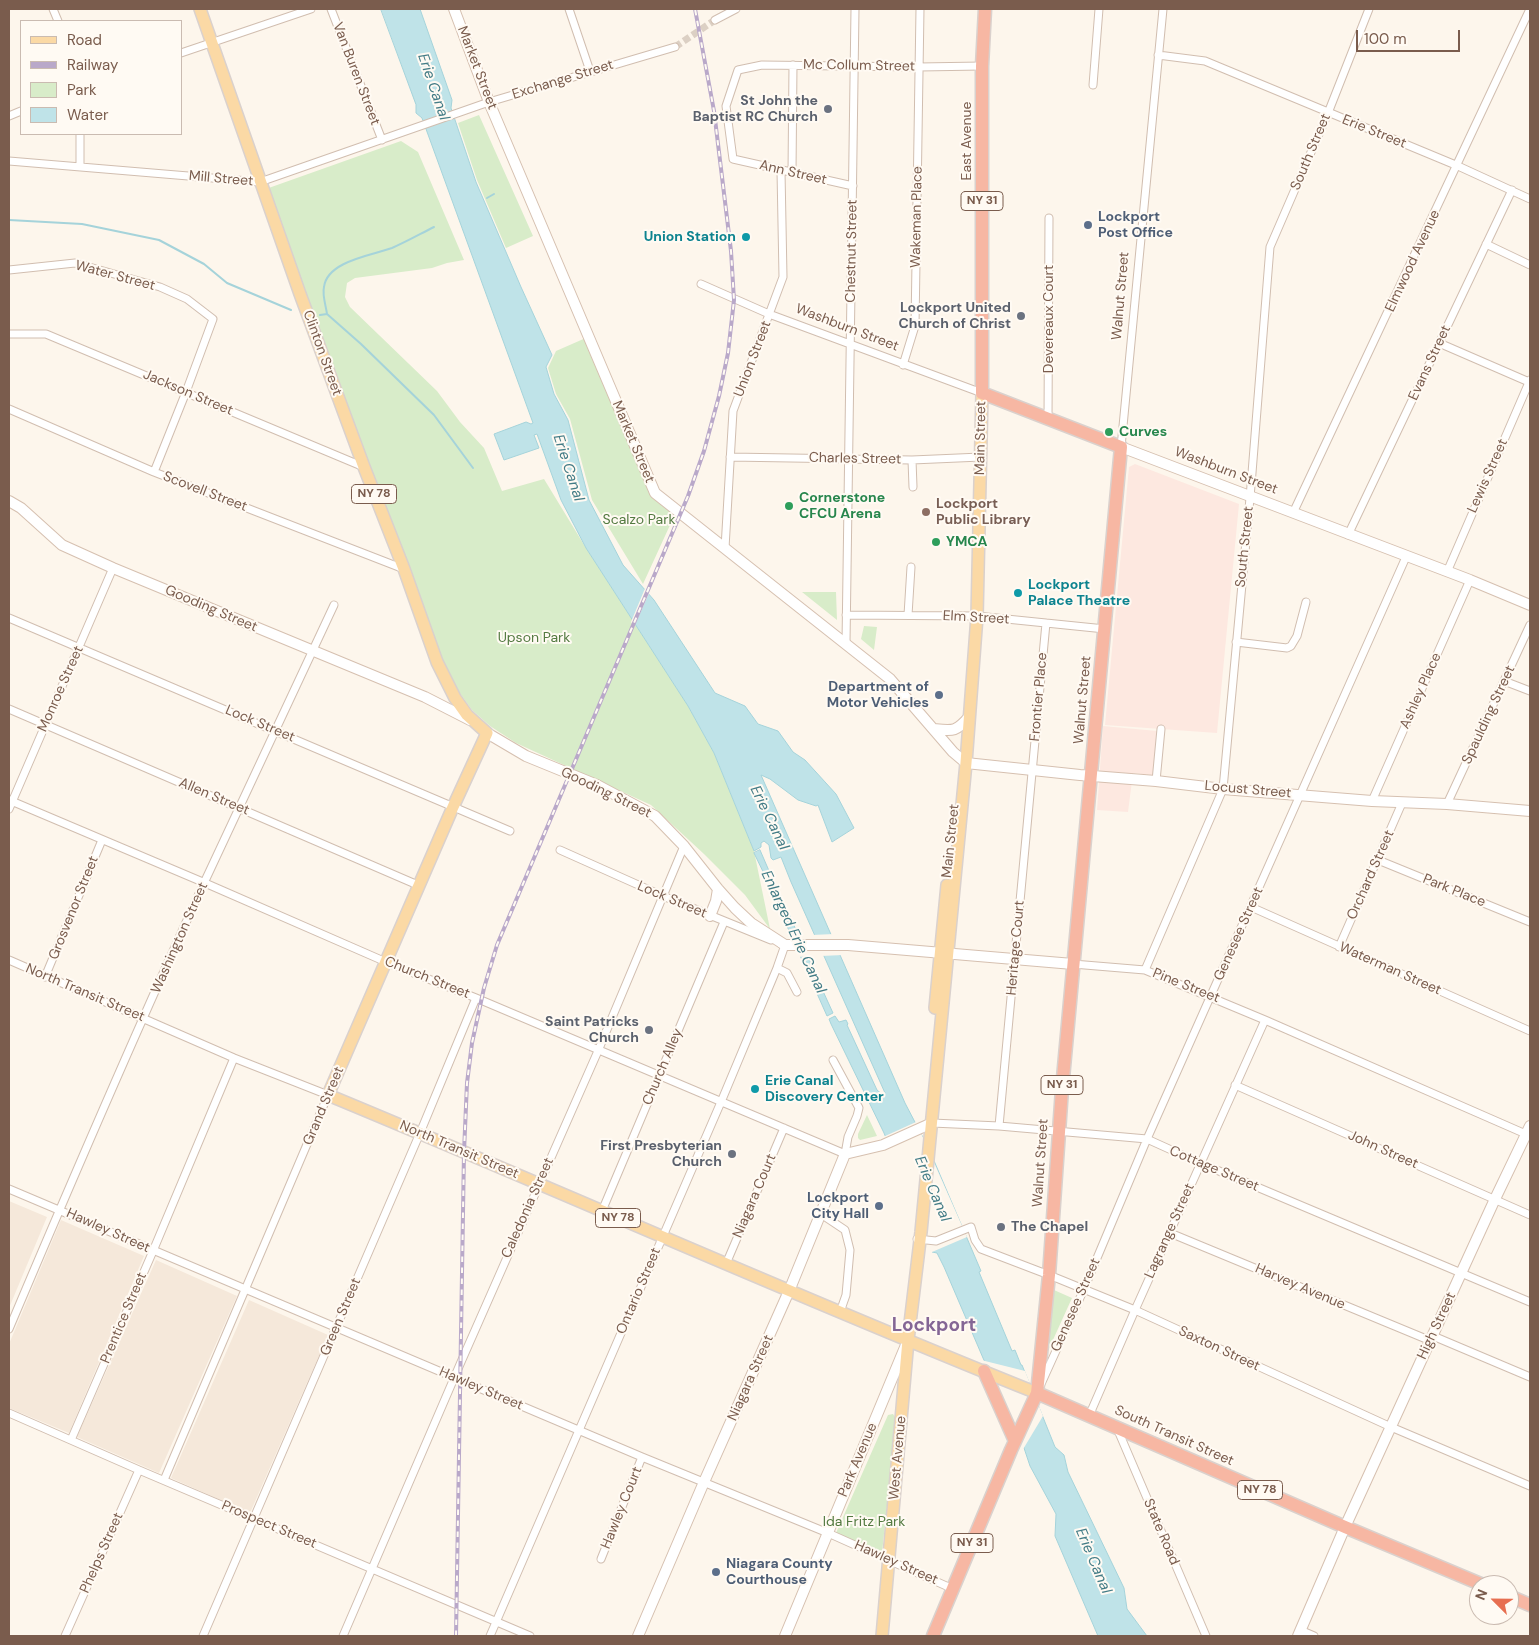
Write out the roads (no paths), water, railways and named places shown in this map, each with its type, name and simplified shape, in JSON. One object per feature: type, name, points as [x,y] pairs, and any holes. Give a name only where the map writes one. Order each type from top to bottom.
[{"type":"highway","name":"East Avenue","points":[[982,393],[982,66],[985,9]]},
{"type":"highway","name":"Washburn Street","points":[[982,393],[1121,447]]},
{"type":"highway","name":"Walnut Street","points":[[1035,1394],[1049,1274],[1058,1131],[1121,447]]},
{"type":"highway","points":[[980,1369],[1013,1446]]},
{"type":"highway","name":"South Transit Street","points":[[1035,1394],[1469,1579]]},
{"type":"highway","name":"NY 31","points":[[933,1636],[1035,1394]]},
{"type":"main road","name":"Clinton Street","points":[[200,9],[260,182],[364,468],[404,569],[437,662],[452,693]]},
{"type":"main road","name":"Main Street","points":[[908,1340],[920,1235],[926,1133],[963,760],[975,616],[978,457],[982,393]]},
{"type":"main road","name":"Gooding Street","points":[[452,693],[467,715],[487,733]]},
{"type":"main road","name":"Grand Street","points":[[328,1096],[487,733]]},
{"type":"main road","name":"North Transit Street","points":[[328,1096],[420,1133],[789,1292],[908,1340]]},
{"type":"main road","name":"South Transit Street","points":[[908,1340],[1035,1394]]},
{"type":"main road","name":"West Avenue","points":[[882,1636],[908,1340]]},
{"type":"street","points":[[182,53],[311,9]]},
{"type":"street","name":"Van Buren Street","points":[[331,9],[382,140]]},
{"type":"street","name":"Market Street","points":[[454,9],[489,102],[655,493],[890,679],[963,760]]},
{"type":"street","points":[[569,9],[590,71]]},
{"type":"street","points":[[716,20],[736,9]]},
{"type":"street","name":"Chestnut Street","points":[[846,643],[855,9]]},
{"type":"street","name":"Wakeman Place","points":[[903,365],[915,326],[920,9]]},
{"type":"street","points":[[1093,85],[1099,9]]},
{"type":"street","name":"Walnut Street","points":[[1121,447],[1163,9]]},
{"type":"street","name":"South Street","points":[[1145,970],[1223,789],[1250,498],[1270,247],[1328,113],[1369,9]]},
{"type":"street","name":"Elmwood Avenue","points":[[1294,513],[1529,17],[1530,9]]},
{"type":"street","name":"Exchange Street","points":[[424,126],[489,102],[675,47]]},
{"type":"street","name":"Erie Street","points":[[1158,55],[1205,61],[1458,166],[1530,199]]},
{"type":"street","name":"Mc Collum Street","points":[[733,159],[726,106],[738,70],[762,65],[982,66]]},
{"type":"street","points":[[792,173],[793,65]]},
{"type":"street","name":"Mill Street","points":[[9,161],[260,182],[424,126]]},
{"type":"street","points":[[80,135],[80,167]]},
{"type":"street","name":"Ann Street","points":[[733,159],[853,186]]},
{"type":"street","name":"Union Street","points":[[725,548],[732,411],[783,277],[782,171]]},
{"type":"street","name":"Evans Street","points":[[1348,535],[1512,190]]},
{"type":"street","name":"Devereaux Court","points":[[1048,420],[1049,218]]},
{"type":"street","points":[[1486,244],[1530,265]]},
{"type":"street","name":"Water Street","points":[[9,270],[76,263],[160,287],[187,299],[213,319],[186,392]]},
{"type":"street","name":"Washburn Street","points":[[701,284],[769,314],[982,393]]},
{"type":"street","name":"Jackson Street","points":[[9,334],[46,334],[364,468]]},
{"type":"street","points":[[1439,343],[1530,381]]},
{"type":"street","name":"Lewis Street","points":[[1447,572],[1530,381]]},
{"type":"street","points":[[154,472],[186,392]]},
{"type":"street","name":"Scovell Street","points":[[9,409],[154,472],[404,569]]},
{"type":"street","name":"Washburn Street","points":[[1121,447],[1250,498],[1470,580],[1530,605]]},
{"type":"street","name":"Charles Street","points":[[730,457],[912,460],[978,457]]},
{"type":"street","points":[[912,460],[913,488]]},
{"type":"street","name":"Gooding Street","points":[[9,501],[21,508],[62,545],[112,568],[425,697],[446,701],[452,693]]},
{"type":"street","name":"Genesee Street","points":[[1035,1394],[1084,1289],[1147,1139],[1406,557]]},
{"type":"street","points":[[908,615],[911,567]]},
{"type":"street","name":"Monroe Street","points":[[9,809],[10,800],[79,648],[112,568]]},
{"type":"street","name":"Ashley Place","points":[[1372,801],[1470,580]]},
{"type":"street","points":[[1236,642],[1287,648],[1292,646],[1297,636],[1306,602]]},
{"type":"street","name":"Washington Street","points":[[9,1329],[59,1210],[144,1018],[334,604]]},
{"type":"street","name":"Elm Street","points":[[846,615],[975,616],[1105,629]]},
{"type":"street","name":"Lock Street","points":[[9,618],[510,831]]},
{"type":"street","name":"Frontier Place","points":[[1032,771],[1046,623]]},
{"type":"street","name":"Spaulding Street","points":[[1447,804],[1530,626]]},
{"type":"street","points":[[1504,681],[1530,691]]},
{"type":"street","name":"Gooding Street","points":[[425,697],[475,723]]},
{"type":"street","name":"Allen Street","points":[[9,709],[420,886]]},
{"type":"street","points":[[934,729],[952,731],[966,720]]},
{"type":"street","points":[[1156,781],[1161,729]]},
{"type":"street","name":"Gooding Street","points":[[487,733],[526,756],[597,785],[654,816],[684,846],[718,889],[751,923],[785,946]]},
{"type":"street","name":"Locust Street","points":[[963,760],[1032,771],[1156,781],[1223,789],[1530,811]]},
{"type":"street","name":"Heritage Court","points":[[999,1126],[1032,771]]},
{"type":"street","name":"Church Street","points":[[10,800],[205,882],[386,962],[476,998],[845,1154]]},
{"type":"street","name":"Orchard Street","points":[[1339,947],[1402,803]]},
{"type":"street","name":"Grosvenor Street","points":[[45,977],[102,840]]},
{"type":"street","name":"Caledonia Street","points":[[343,1636],[598,1051],[684,846]]},
{"type":"street","name":"Lock Street","points":[[560,850],[663,896],[785,946]]},
{"type":"street","name":"Park Place","points":[[1378,860],[1530,922]]},
{"type":"street","points":[[710,916],[718,889]]},
{"type":"street","name":"Waterman Street","points":[[1251,906],[1530,1031]]},
{"type":"street","name":"Church Alley","points":[[602,1211],[724,922]]},
{"type":"street","name":"Pine Street","points":[[785,946],[848,945],[1145,970],[1211,996],[1529,1132]]},
{"type":"street","name":"Ontario Street","points":[[490,1636],[721,1102],[785,946]]},
{"type":"street","name":"North Transit Street","points":[[9,960],[234,1058],[328,1096]]},
{"type":"street","points":[[777,968],[787,973],[797,992]]},
{"type":"street","name":"Green Street","points":[[203,1636],[420,1133],[476,998]]},
{"type":"street","name":"Lagrange Street","points":[[1089,1416],[1134,1310],[1265,1020]]},
{"type":"street","name":"Prentice Street","points":[[71,1440],[234,1058]]},
{"type":"street","points":[[833,1060],[859,1108],[858,1116],[848,1137],[845,1154]]},
{"type":"street","name":"John Street","points":[[1235,1085],[1530,1215]]},
{"type":"street","name":"Grand Street","points":[[164,1480],[328,1096]]},
{"type":"street","name":"Cottage Street","points":[[845,1154],[926,1133],[999,1126],[1147,1139],[1530,1302]]},
{"type":"street","name":"Niagara Court","points":[[726,1264],[784,1128]]},
{"type":"street","name":"High Street","points":[[1299,1633],[1345,1527],[1495,1200],[1529,1132]]},
{"type":"street","name":"Niagara Street","points":[[638,1636],[789,1292],[845,1154]]},
{"type":"street","name":"Hawley Street","points":[[9,1189],[642,1457],[828,1533],[953,1589]]},
{"type":"street","points":[[822,1214],[845,1230],[850,1250],[846,1294],[840,1312]]},
{"type":"street","name":"Saxton Street","points":[[920,1235],[936,1241],[971,1227],[975,1240],[982,1249],[998,1257],[1049,1274],[1134,1310],[1391,1427],[1530,1486]]},
{"type":"street","name":"Harvey Avenue","points":[[1170,1232],[1530,1377]]},
{"type":"street","name":"Park Avenue","points":[[784,1636],[908,1340]]},
{"type":"street","name":"Prospect Street","points":[[9,1413],[138,1470],[530,1636]]},
{"type":"street","name":"State Road","points":[[1117,1428],[1206,1636]]},
{"type":"street","name":"Hawley Court","points":[[601,1559],[642,1457]]},
{"type":"street","name":"Phelps Street","points":[[65,1636],[138,1470]]},
{"type":"street","points":[[1299,1633],[1314,1636]]},
{"type":"water","name":"Erie Canal","points":[[381,9],[420,9],[452,100],[451,108],[476,182],[552,355],[546,367],[554,394],[568,420],[589,500],[623,565],[654,600],[715,693],[745,706],[758,724],[778,731],[793,752],[805,760],[836,794],[854,828],[832,842],[818,805],[798,800],[770,779],[761,775],[905,1103],[929,1149],[981,1271],[979,1272],[1012,1351],[1015,1350],[1055,1447],[1064,1455],[1068,1472],[1124,1588],[1127,1609],[1147,1636],[1098,1636],[1055,1536],[1056,1514],[1030,1466],[1024,1448],[944,1267],[937,1253],[932,1252],[884,1133],[831,1024],[829,1019],[835,1016],[839,1022],[846,1020],[877,1090],[883,1095],[885,1093],[781,857],[773,860],[769,845],[764,841],[761,843],[761,847],[754,851],[714,753],[688,706],[586,548],[561,500],[537,434],[534,435],[539,448],[504,460],[494,434],[526,422],[533,423],[422,118],[416,113],[416,105]]},
{"type":"water","points":[[760,850],[773,880],[768,882],[754,853]]},
{"type":"water","points":[[777,887],[816,975],[810,978],[771,890]]},
{"type":"water","points":[[817,978],[833,1013],[827,1016],[811,980]]},
{"type":"waterway","points":[[487,198],[494,194]]},
{"type":"waterway","points":[[9,220],[82,224],[159,240],[204,264],[227,283],[291,310]]},
{"type":"waterway","points":[[327,314],[324,287],[327,278],[333,271],[352,260],[392,248],[434,227]]},
{"type":"waterway","points":[[327,314],[361,344],[434,415],[473,468]]},
{"type":"waterway","points":[[320,315],[327,314]]},
{"type":"waterway","name":"Enlarged Erie Canal","points":[[766,873],[778,899]]},
{"type":"tunnel","points":[[675,47],[715,20]]},
{"type":"railway","points":[[456,1636],[464,1152],[467,1083],[472,1043],[484,988],[497,945],[688,496],[704,451],[728,353],[734,300],[731,251],[714,111],[695,9]]},
{"type":"place","name":"St John the Baptist RC Church","points":[[828,109]]},
{"type":"place","name":"Lockport Post Office","points":[[1088,225]]},
{"type":"place","name":"Union Station","points":[[746,237]]},
{"type":"place","name":"Lockport United Church of Christ","points":[[1021,316]]},
{"type":"place","name":"Curves","points":[[1109,432]]},
{"type":"place","name":"Cornerstone CFCU Arena","points":[[789,506]]},
{"type":"place","name":"Lockport Public Library","points":[[926,512]]},
{"type":"place","name":"YMCA","points":[[936,542]]},
{"type":"place","name":"Lockport Palace Theatre","points":[[1018,593]]},
{"type":"place","name":"Department of Motor Vehicles","points":[[939,695]]},
{"type":"place","name":"Saint Patricks Church","points":[[649,1030]]},
{"type":"place","name":"Erie Canal Discovery Center","points":[[755,1089]]},
{"type":"place","name":"First Presbyterian Church","points":[[732,1154]]},
{"type":"place","name":"Lockport City Hall","points":[[879,1206]]},
{"type":"place","name":"The Chapel","points":[[1001,1227]]},
{"type":"place","name":"Niagara County Courthouse","points":[[716,1572]]},
{"type":"district","name":"Lockport","points":[[934,1326]]},
{"type":"park label","name":"Scalzo Park","points":[[639,520]]},
{"type":"park label","name":"Upson Park","points":[[534,638]]},
{"type":"park label","name":"Ida Fritz Park","points":[[864,1522]]}]
